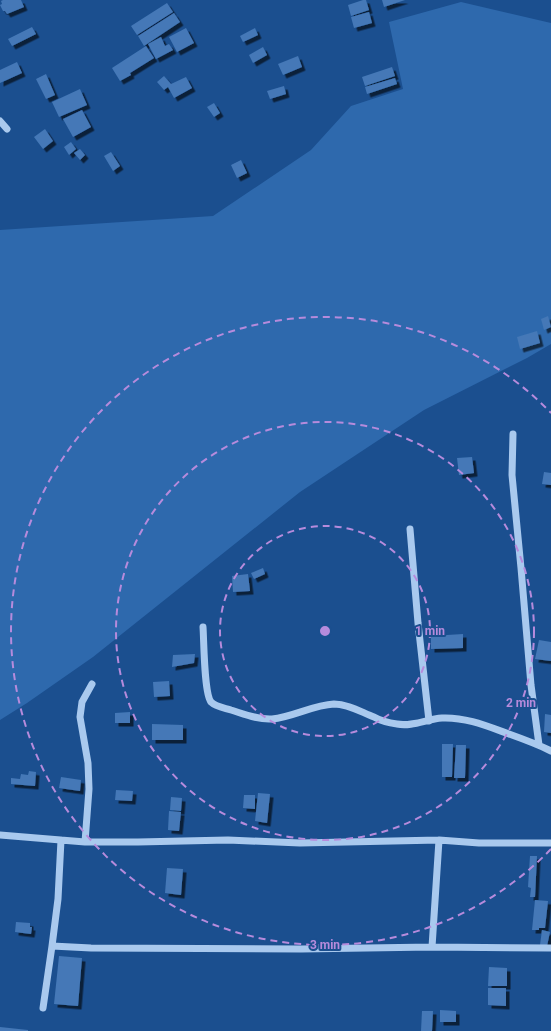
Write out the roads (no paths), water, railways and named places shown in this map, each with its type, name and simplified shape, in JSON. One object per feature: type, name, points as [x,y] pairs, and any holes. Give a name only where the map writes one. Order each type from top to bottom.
[{"type":"street","points":[[0,121],[7,129]]},
{"type":"street","points":[[513,434],[512,475],[531,685],[539,745]]},
{"type":"street","points":[[410,529],[418,623],[429,720]]},
{"type":"street","points":[[203,628],[206,680],[210,699],[215,705],[259,718],[272,719],[284,717],[319,706],[335,704],[350,706],[382,721],[399,725],[408,725],[441,718],[458,719],[476,722],[539,745],[551,751]]},
{"type":"street","points":[[85,842],[89,789],[88,763],[80,716],[82,702],[92,684]]},
{"type":"street","points":[[0,836],[85,842],[228,840],[300,843],[439,840],[479,843],[551,843]]},
{"type":"street","points":[[43,1008],[58,899],[61,840]]},
{"type":"street","points":[[432,947],[439,840]]},
{"type":"street","points":[[52,946],[91,948],[301,950],[432,947],[551,948]]}]
